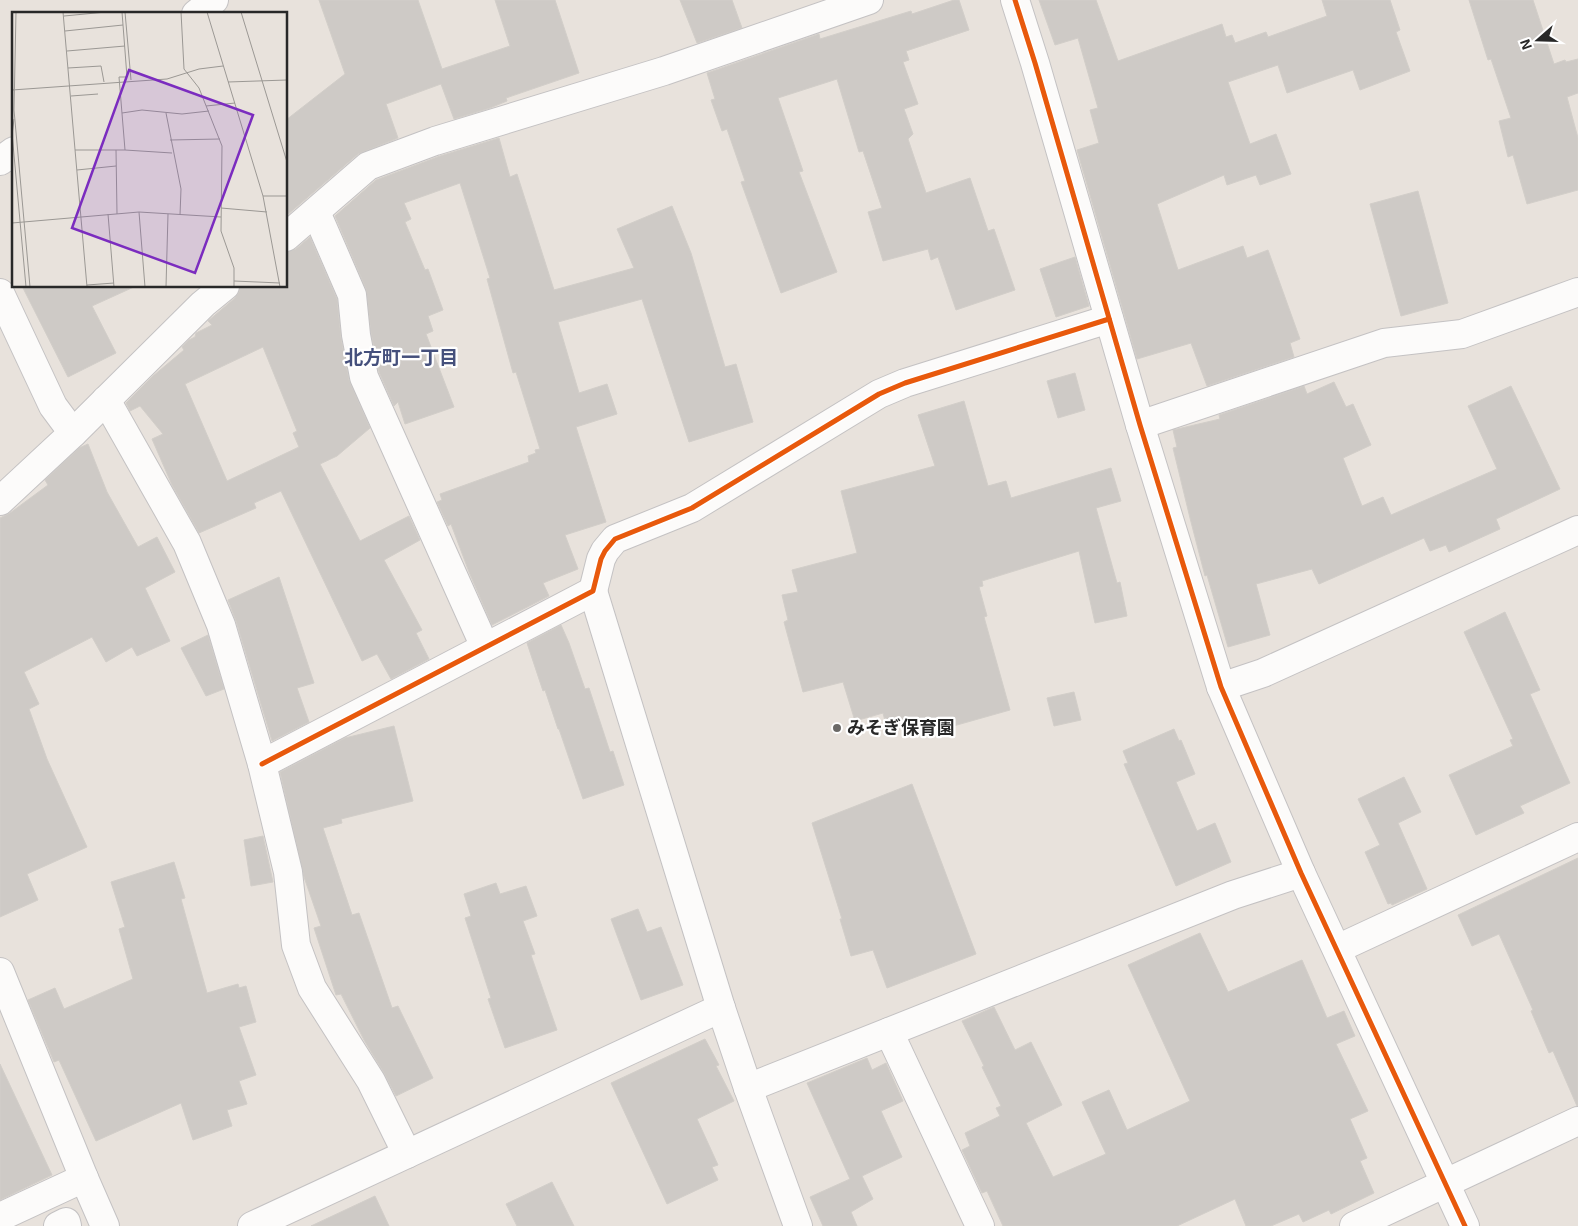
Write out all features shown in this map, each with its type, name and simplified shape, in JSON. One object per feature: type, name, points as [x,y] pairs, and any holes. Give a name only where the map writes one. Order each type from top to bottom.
[{"type":"street","points":[[199,12],[214,0]]},
{"type":"street","points":[[288,235],[368,166],[435,141],[664,71],[869,0]]},
{"type":"street","points":[[1014,0],[1035,63],[1140,425],[1221,687],[1301,873],[1465,1226]]},
{"type":"street","points":[[0,161],[12,152]]},
{"type":"street","points":[[316,212],[352,295],[356,336],[364,377],[485,647]]},
{"type":"street","points":[[0,501],[73,433],[203,304],[223,288]]},
{"type":"street","points":[[1140,425],[1384,344],[1462,334],[1578,292]]},
{"type":"street","points":[[0,293],[53,406],[73,433]]},
{"type":"street","points":[[798,1226],[721,1008],[593,591],[601,558],[604,551],[615,539],[692,508],[879,394],[905,383],[1109,319]]},
{"type":"street","points":[[106,400],[187,543],[221,625],[262,764],[288,872],[296,945],[312,988],[371,1081],[407,1154]]},
{"type":"street","points":[[1221,687],[1263,673],[1578,530]]},
{"type":"street","points":[[262,764],[593,591]]},
{"type":"street","points":[[1337,949],[1578,837]]},
{"type":"street","points":[[748,1088],[1233,895],[1301,873]]},
{"type":"street","points":[[0,972],[105,1226]]},
{"type":"street","points":[[252,1226],[721,1008]]},
{"type":"street","points":[[889,1032],[980,1226]]},
{"type":"street","points":[[1354,1226],[1578,1121]]},
{"type":"street","points":[[0,1217],[84,1178]]},
{"type":"street","points":[[58,1226],[66,1222],[67,1226]]},
{"type":"building","points":[[319,0],[418,0],[442,69],[510,46],[495,0],[555,0],[579,73],[506,98],[507,101],[490,108],[454,119],[441,84],[386,104],[398,138],[358,154],[288,214],[288,118],[345,74]]},
{"type":"building","points":[[680,0],[732,0],[742,28],[697,43]]},
{"type":"building","points":[[959,0],[969,30],[906,51],[909,60],[903,62],[918,104],[904,109],[913,134],[908,139],[926,193],[970,178],[988,231],[994,229],[1015,290],[956,310],[938,257],[931,260],[928,249],[883,261],[868,212],[882,208],[863,151],[859,152],[837,79],[778,98],[803,171],[799,172],[837,272],[781,293],[741,182],[745,181],[727,129],[722,131],[711,100],[715,99],[707,73],[819,34],[820,39],[911,11],[912,14]]},
{"type":"building","points":[[1039,0],[1096,0],[1118,61],[1222,24],[1226,37],[1232,35],[1235,43],[1266,32],[1268,37],[1327,16],[1322,0],[1390,0],[1400,30],[1396,32],[1410,71],[1360,90],[1353,70],[1287,93],[1278,65],[1228,82],[1250,144],[1276,134],[1291,174],[1260,185],[1256,175],[1227,185],[1224,175],[1157,204],[1178,270],[1243,246],[1247,258],[1268,250],[1300,339],[1290,343],[1294,357],[1207,386],[1191,343],[1137,359],[1077,150],[1099,143],[1090,110],[1098,108],[1078,38],[1055,45]]},
{"type":"building","points":[[1469,0],[1533,0],[1554,64],[1565,60],[1566,62],[1578,59],[1578,93],[1567,97],[1578,138],[1578,190],[1527,204],[1513,155],[1508,157],[1499,121],[1511,118],[1491,59],[1488,60]]},
{"type":"building","points":[[499,138],[510,177],[517,174],[554,290],[634,268],[617,229],[672,206],[691,253],[725,367],[736,364],[753,422],[689,442],[642,299],[558,322],[579,393],[607,384],[617,414],[576,427],[606,522],[565,535],[578,569],[543,583],[549,596],[492,625],[451,524],[448,526],[437,502],[442,500],[440,494],[529,462],[528,456],[536,453],[535,450],[540,449],[516,372],[513,373],[487,279],[490,278],[460,183],[404,203],[411,219],[405,222],[425,270],[428,269],[443,310],[428,316],[433,331],[426,334],[454,407],[405,424],[398,402],[394,406],[379,372],[371,333],[366,289],[335,216],[376,180],[440,156]]},
{"type":"building","points":[[1418,191],[1448,303],[1401,316],[1370,204]]},
{"type":"building","points":[[310,237],[337,299],[341,338],[349,380],[370,428],[337,456],[320,464],[360,541],[409,516],[420,540],[384,560],[422,630],[416,633],[429,659],[391,679],[377,654],[362,661],[281,491],[254,503],[256,508],[199,533],[172,485],[152,439],[163,434],[140,406],[130,411],[126,403],[153,376],[184,350],[182,347],[195,337],[196,333],[212,325],[208,321],[235,298],[240,288],[288,288],[288,251],[296,249]],"holes":[[[263,347],[297,431],[293,433],[299,447],[227,481],[185,384]]]},
{"type":"building","points":[[1075,257],[1089,306],[1056,317],[1040,269]]},
{"type":"building","points":[[23,288],[132,288],[92,306],[116,353],[68,377]]},
{"type":"building","points":[[1075,373],[1085,410],[1058,418],[1047,381]]},
{"type":"building","points":[[1334,382],[1346,407],[1353,404],[1371,445],[1343,458],[1362,506],[1383,497],[1391,515],[1497,469],[1468,406],[1511,386],[1560,489],[1496,519],[1500,529],[1449,552],[1446,545],[1430,551],[1424,538],[1319,584],[1312,569],[1256,584],[1270,635],[1228,647],[1207,575],[1205,576],[1190,518],[1173,448],[1177,447],[1173,430],[1220,419],[1219,415],[1304,386],[1307,394]]},
{"type":"building","points":[[964,401],[988,486],[1006,481],[1011,498],[1111,468],[1121,501],[1096,508],[1117,583],[1120,582],[1127,616],[1095,623],[1079,551],[982,581],[983,586],[979,587],[987,616],[984,617],[1010,710],[918,736],[914,722],[887,729],[883,713],[855,721],[843,682],[803,692],[784,622],[788,620],[782,595],[798,592],[792,570],[857,553],[841,491],[935,466],[918,415]]},
{"type":"building","points":[[88,444],[107,492],[138,547],[157,537],[175,572],[145,588],[170,641],[137,656],[132,647],[106,662],[92,637],[24,672],[39,704],[29,709],[47,759],[87,847],[27,874],[38,900],[0,917],[0,518],[10,513],[48,485],[45,480],[79,448]]},
{"type":"building","points":[[279,577],[314,683],[297,688],[309,722],[272,741],[228,600]]},
{"type":"building","points":[[1505,612],[1540,690],[1530,694],[1570,783],[1520,806],[1524,813],[1476,835],[1449,775],[1513,746],[1510,740],[1513,739],[1464,632]]},
{"type":"building","points":[[561,625],[585,689],[589,688],[610,752],[613,751],[624,785],[583,799],[527,643]]},
{"type":"building","points":[[208,635],[224,689],[206,696],[181,648]]},
{"type":"building","points":[[1074,692],[1081,720],[1054,726],[1047,698]]},
{"type":"building","points":[[394,726],[413,801],[341,819],[342,823],[323,828],[352,915],[359,913],[392,1008],[398,1006],[433,1078],[396,1096],[364,1040],[341,994],[336,995],[314,928],[321,926],[304,877],[280,772],[345,738]]},
{"type":"building","points":[[1174,729],[1179,741],[1181,740],[1195,774],[1176,782],[1197,831],[1215,823],[1231,862],[1176,886],[1124,764],[1128,763],[1123,751]]},
{"type":"building","points":[[1404,777],[1421,812],[1398,823],[1427,889],[1392,905],[1391,903],[1388,904],[1365,852],[1380,845],[1358,799]]},
{"type":"building","points":[[912,784],[976,954],[887,988],[873,950],[851,956],[840,919],[842,919],[812,823]]},
{"type":"building","points":[[263,836],[273,882],[251,886],[244,840]]},
{"type":"building","points":[[1578,858],[1577,1106],[1553,1051],[1549,1053],[1531,1011],[1533,1010],[1499,934],[1472,946],[1458,915]]},
{"type":"building","points":[[174,862],[185,898],[181,899],[207,993],[238,984],[239,988],[246,986],[256,1022],[239,1027],[256,1075],[239,1081],[247,1104],[227,1110],[232,1126],[193,1140],[181,1103],[96,1141],[59,1060],[54,1062],[28,1000],[55,988],[64,1009],[133,979],[119,929],[125,927],[111,882]]},
{"type":"building","points":[[496,883],[500,894],[526,886],[537,916],[523,921],[535,954],[531,955],[557,1030],[505,1048],[488,999],[491,998],[465,918],[471,916],[464,894]]},
{"type":"building","points":[[638,909],[647,932],[661,927],[683,985],[641,1000],[611,919]]},
{"type":"building","points":[[1200,933],[1228,992],[1302,960],[1327,1018],[1344,1011],[1355,1036],[1336,1044],[1368,1111],[1350,1119],[1367,1158],[1360,1161],[1374,1193],[1331,1214],[1329,1210],[1303,1222],[1299,1214],[1271,1226],[1246,1226],[1235,1199],[1177,1226],[1003,1226],[987,1191],[982,1193],[962,1150],[970,1146],[965,1133],[1000,1116],[996,1108],[1001,1106],[962,1021],[994,1007],[1015,1050],[1031,1042],[1062,1105],[1026,1123],[1053,1177],[1106,1154],[1082,1102],[1109,1090],[1127,1130],[1190,1101],[1128,965]]},
{"type":"building","points":[[705,1039],[719,1065],[716,1066],[734,1101],[697,1119],[718,1165],[712,1167],[718,1180],[667,1204],[611,1083]]},
{"type":"building","points":[[867,1058],[872,1070],[886,1063],[903,1101],[881,1111],[902,1157],[862,1176],[873,1199],[851,1212],[857,1226],[823,1226],[810,1197],[850,1179],[807,1083]]},
{"type":"building","points":[[0,1064],[52,1175],[0,1200]]},
{"type":"building","points":[[552,1182],[574,1226],[517,1226],[506,1204]]},
{"type":"building","points":[[375,1196],[389,1226],[311,1226]]},
{"type":"cycle path","points":[[1015,0],[1140,425],[1221,687],[1301,873],[1465,1226]]},
{"type":"cycle path","points":[[262,764],[593,591],[601,559],[615,539],[692,508],[879,394],[905,383],[1109,319]]},
{"type":"place","name":"みそぎ保育園","points":[[837,728]]},
{"type":"district","name":"北方町一丁目","points":[[401,357]]}]
